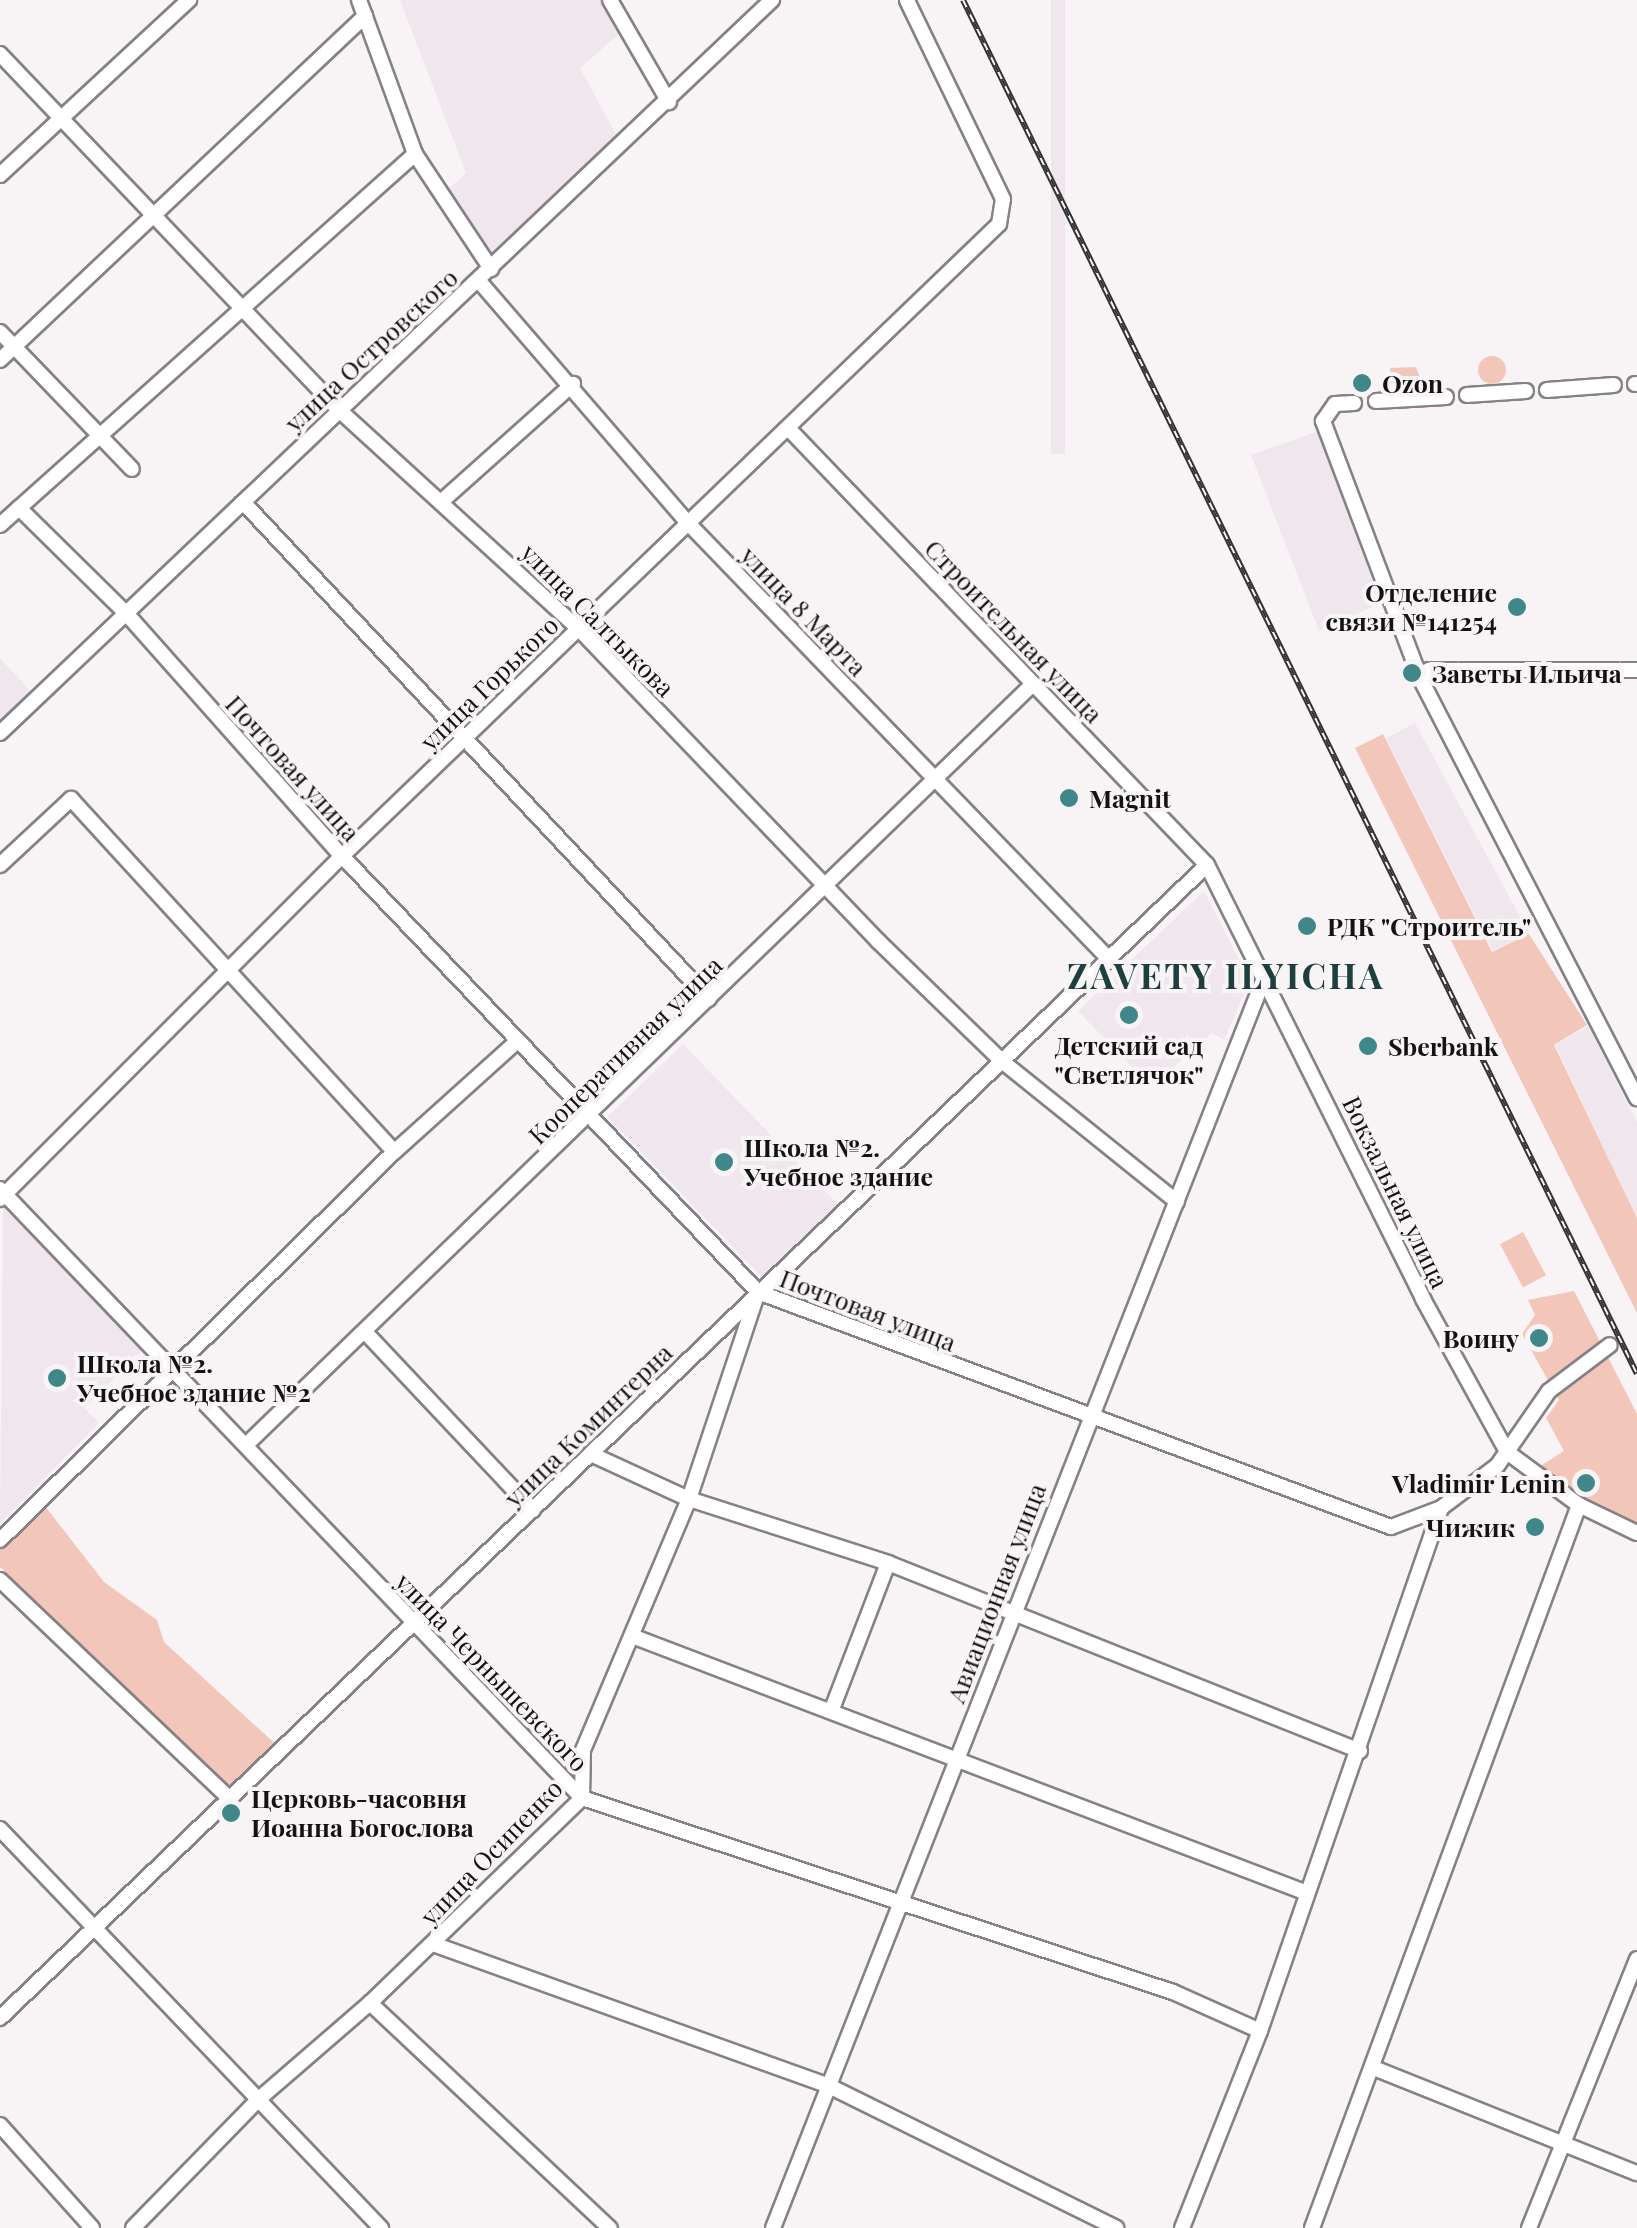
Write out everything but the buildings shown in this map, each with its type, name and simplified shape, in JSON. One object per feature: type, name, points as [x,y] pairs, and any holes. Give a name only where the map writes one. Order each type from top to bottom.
[{"type":"street","points":[[0,175],[189,0]]},
{"type":"street","name":"улица 8 Марта","points":[[359,0],[415,154],[485,275],[689,524],[1109,960]]},
{"type":"street","points":[[610,0],[669,102]]},
{"type":"street","points":[[747,0],[755,16]]},
{"type":"street","name":"улица Островского","points":[[0,733],[338,409],[669,102],[772,0]]},
{"type":"street","name":"улица Горького","points":[[2,1194],[342,856],[999,224],[1002,200],[908,0]]},
{"type":"street","points":[[0,360],[366,16]]},
{"type":"street","name":"улица Салтыкова","points":[[0,54],[151,217],[338,409],[578,628],[825,886],[1003,1062],[1177,1202]]},
{"type":"street","points":[[0,525],[243,312],[415,154]]},
{"type":"street","points":[[0,332],[132,469]]},
{"type":"street","points":[[442,501],[574,384]]},
{"type":"street","points":[[1547,390],[1614,385]]},
{"type":"street","points":[[1467,395],[1526,391]]},
{"type":"street","points":[[1376,401],[1446,396]]},
{"type":"street","points":[[1354,403],[1335,404],[1324,426],[1420,678],[1637,1098]]},
{"type":"street","name":"Строительная улица","points":[[788,428],[1207,865]]},
{"type":"street","points":[[243,502],[709,999]]},
{"type":"street","name":"Почтовая улица","points":[[19,508],[125,612],[342,856],[758,1292],[1086,1417],[1391,1527],[1441,1508],[1507,1452],[1549,1390],[1610,1345]]},
{"type":"street","points":[[1420,678],[1429,670],[1637,670]]},
{"type":"street","name":"Кооперативная улица","points":[[246,1445],[367,1334],[1033,684]]},
{"type":"street","points":[[0,865],[71,798],[394,1152]]},
{"type":"street","name":"улица Коминтерна","points":[[0,2018],[1207,865]]},
{"type":"street","name":"Вокзальная улица","points":[[1207,865],[1411,1277],[1507,1452],[1579,1505],[1637,1533]]},
{"type":"street","name":"Авиационная улица","points":[[772,2228],[1086,1417],[1177,1202],[1265,976]]},
{"type":"street","points":[[0,1540],[394,1152],[516,1042]]},
{"type":"street","name":"улица Чернышевского","points":[[2,1194],[174,1366],[413,1625],[582,1798],[1173,1992],[1260,2032]]},
{"type":"street","name":"улица Осипенко","points":[[133,2228],[259,2099],[370,2003],[582,1798],[582,1750],[689,1499],[758,1292]]},
{"type":"street","points":[[367,1334],[532,1510]]},
{"type":"street","points":[[591,1454],[689,1499],[888,1563],[1360,1751]]},
{"type":"street","points":[[1312,2228],[1579,1505]]},
{"type":"street","points":[[1182,2228],[1260,2032],[1441,1508]]},
{"type":"street","points":[[832,1710],[888,1563]]},
{"type":"street","points":[[0,1580],[231,1800]]},
{"type":"street","points":[[632,1636],[1307,1894]]},
{"type":"street","points":[[0,1830],[381,2228]]},
{"type":"street","points":[[433,1944],[825,2084],[1116,2228]]},
{"type":"street","points":[[1529,2228],[1637,1959]]},
{"type":"street","points":[[370,2003],[610,2228]]},
{"type":"street","points":[[1374,2068],[1637,2173]]},
{"type":"street","points":[[0,2125],[92,2228]]},
{"type":"shaded area","points":[[400,0],[599,0],[619,34],[580,68],[618,138],[490,255],[446,191],[466,173]]},
{"type":"shaded area","points":[[1051,0],[1065,0],[1065,454],[1051,454]]},
{"type":"shaded area","points":[[1492,356],[1502,360],[1506,370],[1502,380],[1492,384],[1482,380],[1478,370],[1482,360]]},
{"type":"shaded area","points":[[1416,367],[1421,381],[1391,383],[1390,368]]},
{"type":"shaded area","points":[[1322,430],[1380,604],[1319,631],[1251,455]]},
{"type":"shaded area","points":[[0,658],[32,693],[0,723]]},
{"type":"shaded area","points":[[1415,723],[1529,933],[1493,951],[1386,738]]},
{"type":"shaded area","points":[[1383,734],[1492,952],[1529,934],[1587,1025],[1554,1045],[1637,1218],[1637,1313],[1355,748]]},
{"type":"shaded area","points":[[1204,891],[1250,981],[1224,1040],[1212,1033],[1151,1087],[1078,1011]]},
{"type":"shaded area","points":[[1588,1026],[1637,1122],[1637,1218],[1555,1045]]},
{"type":"shaded area","name":"Школа №2. Учебное здание","points":[[683,1044],[841,1208],[766,1281],[607,1117]]},
{"type":"shaded area","name":"Школа №2. Учебное здание №2","points":[[3,1207],[144,1349],[84,1408],[99,1423],[0,1523]]},
{"type":"shaded area","points":[[1523,1232],[1546,1275],[1523,1287],[1500,1244]]},
{"type":"shaded area","points":[[1574,1291],[1637,1414],[1637,1526],[1534,1470],[1564,1451],[1546,1418],[1559,1400],[1522,1334],[1535,1315],[1528,1300]]},
{"type":"shaded area","points":[[41,1501],[104,1582],[157,1620],[164,1642],[282,1750],[234,1793],[0,1567],[0,1545]]},
{"type":"railway","points":[[963,0],[1637,1374]]},
{"type":"place","name":"Ozon","points":[[1362,383]]},
{"type":"place","name":"Отделение связи №141254","points":[[1517,607]]},
{"type":"place","name":"Заветы Ильича","points":[[1412,673]]},
{"type":"place","name":"Magnit","points":[[1069,798]]},
{"type":"place","name":"РДК \"Строитель\"","points":[[1307,926]]},
{"type":"place","name":"Детский сад \"Светлячок\"","points":[[1129,1015]]},
{"type":"place","name":"Sberbank","points":[[1368,1046]]},
{"type":"place","name":"Школа №2. Учебное здание","points":[[724,1162]]},
{"type":"place","name":"Воину","points":[[1539,1338]]},
{"type":"place","name":"Школа №2. Учебное здание №2","points":[[57,1378]]},
{"type":"place","name":"Vladimir Lenin","points":[[1586,1483]]},
{"type":"place","name":"Чижик","points":[[1535,1527]]},
{"type":"place","name":"Церковь-часовня Иоанна Богослова","points":[[231,1813]]},
{"type":"district","name":"ZAVETY ILYICHA","points":[[1226,975]]}]
